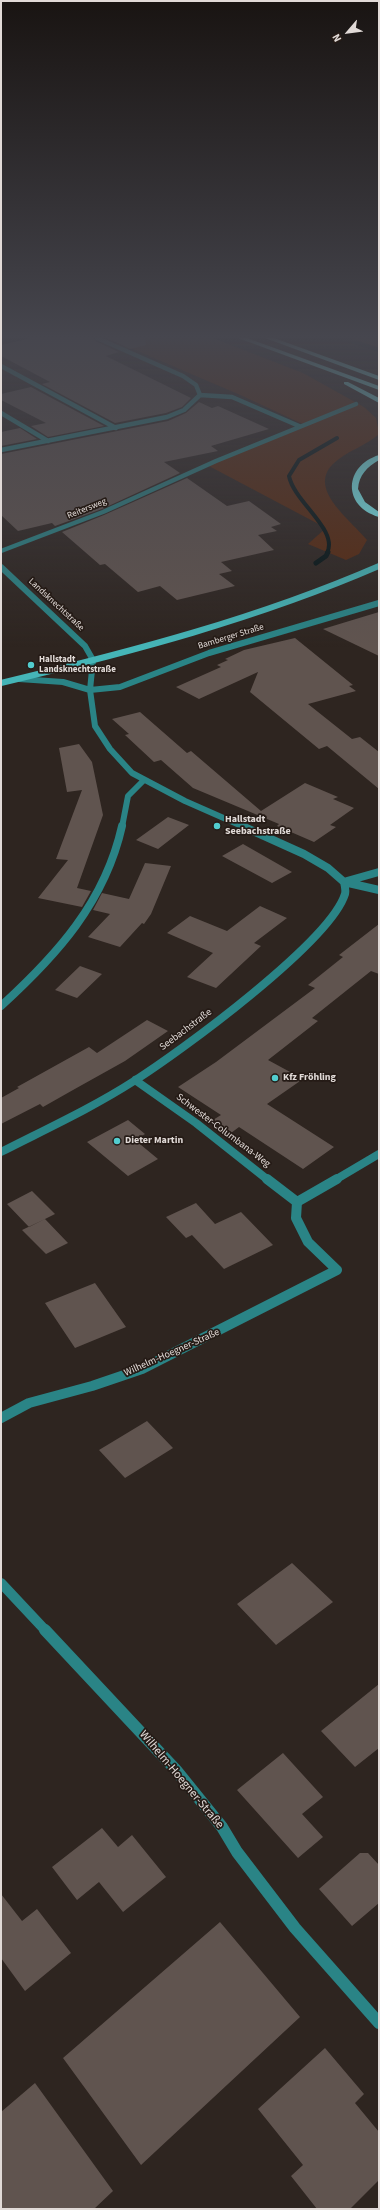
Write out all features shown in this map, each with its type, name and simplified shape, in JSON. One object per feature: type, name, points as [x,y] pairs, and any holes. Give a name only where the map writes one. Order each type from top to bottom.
[{"type":"highway","points":[[379,457],[365,466],[357,475],[354,483],[361,502],[379,515]]},
{"type":"highway","points":[[356,489],[365,498],[379,505]]},
{"type":"main road","points":[[1,683],[93,660],[241,618],[300,598],[379,566]]},
{"type":"street","points":[[1,450],[47,441]]},
{"type":"street","name":"Reitersweg","points":[[1,551],[103,512],[265,441]]},
{"type":"street","name":"Landsknechtstraße","points":[[1,567],[81,642],[93,660]]},
{"type":"street","name":"Bamberger Straße","points":[[90,690],[120,686],[209,653],[379,603]]},
{"type":"street","points":[[93,660],[90,690],[95,726],[120,762],[132,773],[185,801],[304,854],[328,868],[344,882],[379,890]]},
{"type":"street","points":[[18,678],[62,682],[90,690]]},
{"type":"street","points":[[1,1006],[52,959],[92,908],[108,871],[122,830],[126,799],[133,787],[144,780]]},
{"type":"street","points":[[344,882],[379,872]]},
{"type":"street","name":"Seebachstraße","points":[[1,1152],[104,1099],[189,1043],[241,1001],[325,925],[339,908],[345,894],[344,882]]},
{"type":"street","name":"Schwester-Columbana-Weg","points":[[135,1080],[196,1123],[297,1202]]},
{"type":"street","points":[[297,1202],[379,1154]]},
{"type":"street","name":"Wilhelm-Hoegner-Straße","points":[[1,1418],[29,1403],[92,1386],[142,1369],[291,1295],[336,1270],[308,1242],[296,1218],[297,1202]]},
{"type":"street","name":"Wilhelm-Hoegner-Straße","points":[[1,1583],[176,1770],[222,1828],[237,1852],[295,1928],[379,2024]]},
{"type":"shaded area","points":[[265,441],[370,441],[339,459],[329,469],[325,479],[327,490],[332,501],[367,540],[359,554],[346,560],[308,544],[326,528],[207,465]]},
{"type":"building","points":[[1,441],[26,441],[1,446]]},
{"type":"building","points":[[66,441],[228,441],[211,446],[218,451],[164,462],[180,473],[102,509],[55,526],[52,523],[18,531],[1,515],[1,454]]},
{"type":"building","points":[[187,478],[227,506],[249,501],[281,524],[271,527],[277,531],[258,535],[274,550],[221,562],[232,571],[219,574],[235,586],[177,600],[160,586],[138,592],[105,564],[100,565],[62,532],[104,515]]},
{"type":"building","points":[[379,612],[379,656],[323,629],[346,622]]},
{"type":"building","points":[[295,638],[353,685],[349,686],[356,691],[308,704],[352,739],[360,737],[379,752],[379,789],[327,746],[319,749],[250,692],[258,672],[199,699],[176,687],[221,667],[217,665],[228,660],[225,659],[244,650]]},
{"type":"building","points":[[140,712],[187,753],[191,751],[261,811],[305,783],[338,797],[333,799],[354,808],[330,825],[336,827],[314,842],[277,826],[279,824],[193,788],[161,760],[154,762],[125,735],[129,734],[112,719]]},
{"type":"building","points":[[79,744],[92,762],[103,815],[77,888],[91,891],[82,907],[38,898],[68,860],[56,859],[82,790],[67,792],[59,748]]},
{"type":"building","points":[[168,817],[189,825],[158,849],[136,840]]},
{"type":"building","points":[[243,844],[292,872],[272,883],[222,856]]},
{"type":"building","points":[[145,863],[171,866],[151,914],[144,924],[142,923],[120,947],[88,937],[110,914],[93,910],[102,893],[129,899]]},
{"type":"building","points":[[260,906],[287,918],[254,943],[261,946],[216,988],[187,977],[213,953],[167,933],[190,916],[227,931]]},
{"type":"building","points":[[379,924],[379,974],[371,971],[312,1018],[318,1021],[268,1060],[303,1079],[267,1104],[334,1147],[303,1169],[239,1127],[231,1133],[213,1120],[221,1115],[178,1087],[216,1062],[315,988],[308,985],[343,957],[339,955]]},
{"type":"building","points":[[80,966],[102,974],[77,998],[55,990]]},
{"type":"building","points":[[147,1020],[168,1031],[125,1061],[43,1107],[40,1104],[1,1124],[1,1098],[19,1088],[17,1087],[89,1047],[97,1053]]},
{"type":"building","points":[[128,1120],[145,1134],[135,1140],[158,1159],[128,1176],[87,1142]]},
{"type":"building","points":[[32,1191],[55,1214],[29,1227],[7,1204]]},
{"type":"building","points":[[196,1203],[215,1224],[241,1212],[273,1245],[224,1269],[192,1235],[186,1238],[166,1217]]},
{"type":"building","points":[[45,1219],[68,1243],[46,1254],[22,1230]]},
{"type":"building","points":[[95,1283],[126,1327],[75,1348],[45,1303]]},
{"type":"building","points":[[147,1421],[173,1448],[125,1478],[99,1450]]},
{"type":"building","points":[[292,1563],[333,1602],[276,1645],[237,1604]]},
{"type":"building","points":[[379,1684],[379,1748],[355,1767],[321,1731]]},
{"type":"building","points":[[283,1753],[323,1797],[302,1814],[323,1837],[298,1858],[237,1790]]},
{"type":"building","points":[[102,1828],[118,1847],[132,1835],[166,1877],[123,1912],[99,1882],[77,1900],[52,1867]]},
{"type":"building","points":[[360,1853],[368,1853],[379,1865],[379,1903],[352,1926],[319,1889]]},
{"type":"building","points":[[1,1894],[22,1921],[37,1909],[71,1953],[25,1991],[1,1958]]},
{"type":"building","points":[[220,1922],[300,2017],[141,2165],[63,2058]]},
{"type":"building","points":[[325,2048],[364,2094],[355,2103],[379,2132],[379,2180],[350,2209],[317,2209],[291,2176],[303,2165],[258,2109]]},
{"type":"building","points":[[35,2083],[113,2191],[94,2209],[1,2209],[1,2112]]},
{"type":"waterway","points":[[327,553],[329,544],[327,535],[322,525],[299,496],[289,476],[299,460],[332,441]]},
{"type":"waterway","points":[[316,563],[326,556],[328,552]]},
{"type":"place","name":"Hallstadt Landsknechtstraße","points":[[31,665]]},
{"type":"place","name":"Hallstadt Seebachstraße","points":[[217,826]]},
{"type":"place","name":"Kfz Fröhling","points":[[275,1078]]},
{"type":"place","name":"Dieter Martin","points":[[117,1141]]}]
